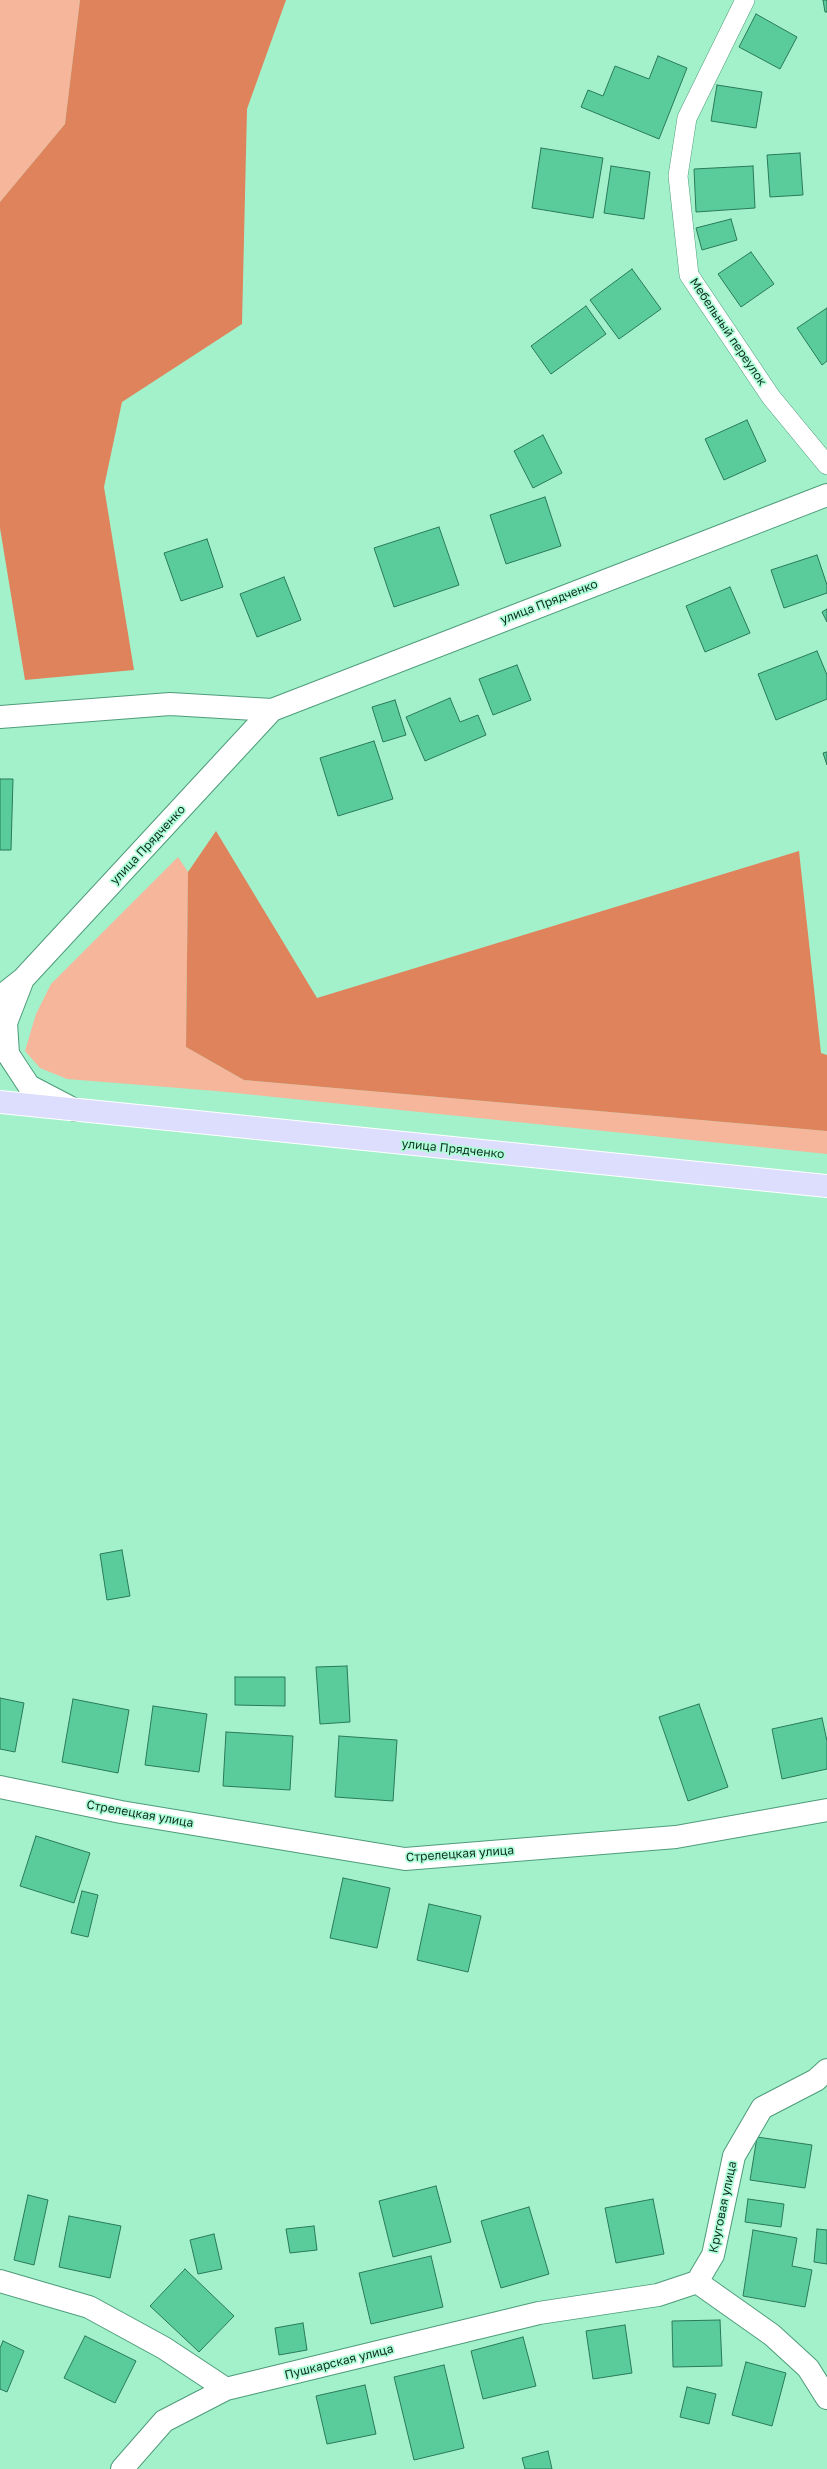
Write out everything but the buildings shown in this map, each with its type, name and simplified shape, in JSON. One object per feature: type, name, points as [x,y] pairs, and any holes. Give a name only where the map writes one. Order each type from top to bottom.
[{"type":"main road","name":"улица Прядченко","points":[[0,1102],[827,1186]]},
{"type":"street","name":"улица Прядченко","points":[[0,717],[170,704],[272,710],[827,495]]},
{"type":"street","name":"улица Прядченко","points":[[0,997],[23,979],[272,710]]},
{"type":"street","name":"улица Прядченко","points":[[23,979],[6,1023],[8,1054],[29,1086],[78,1111]]},
{"type":"street","name":"Стрелецкая улица","points":[[0,1786],[121,1812],[405,1859],[676,1837],[827,1810]]},
{"type":"street","name":"Круговая улица","points":[[697,2282],[713,2255],[734,2156],[762,2108],[816,2080],[827,2070]]},
{"type":"street","points":[[0,2281],[89,2307],[164,2348],[226,2389]]},
{"type":"street","name":"Пушкарская улица","points":[[122,2469],[164,2421],[226,2389],[539,2313],[658,2295],[697,2282]]},
{"type":"street","points":[[697,2282],[772,2335],[808,2368],[827,2398]]},
{"type":"lane","name":"Мебельный переулок","points":[[745,0],[687,118],[678,176],[689,275],[771,397],[827,465]]},
{"type":"shaded area","points":[[0,0],[80,0],[65,124],[0,202]]},
{"type":"shaded area","points":[[80,0],[286,0],[247,109],[242,324],[122,402],[104,487],[134,670],[25,680],[0,528],[0,202],[65,124]]},
{"type":"shaded area","points":[[216,831],[317,998],[799,851],[821,1053],[827,1055],[827,1131],[244,1080],[186,1047],[188,872]]},
{"type":"shaded area","points":[[178,857],[188,872],[186,1047],[244,1080],[827,1131],[827,1154],[216,1091],[67,1079],[40,1068],[25,1051],[36,1014],[51,984]]}]
